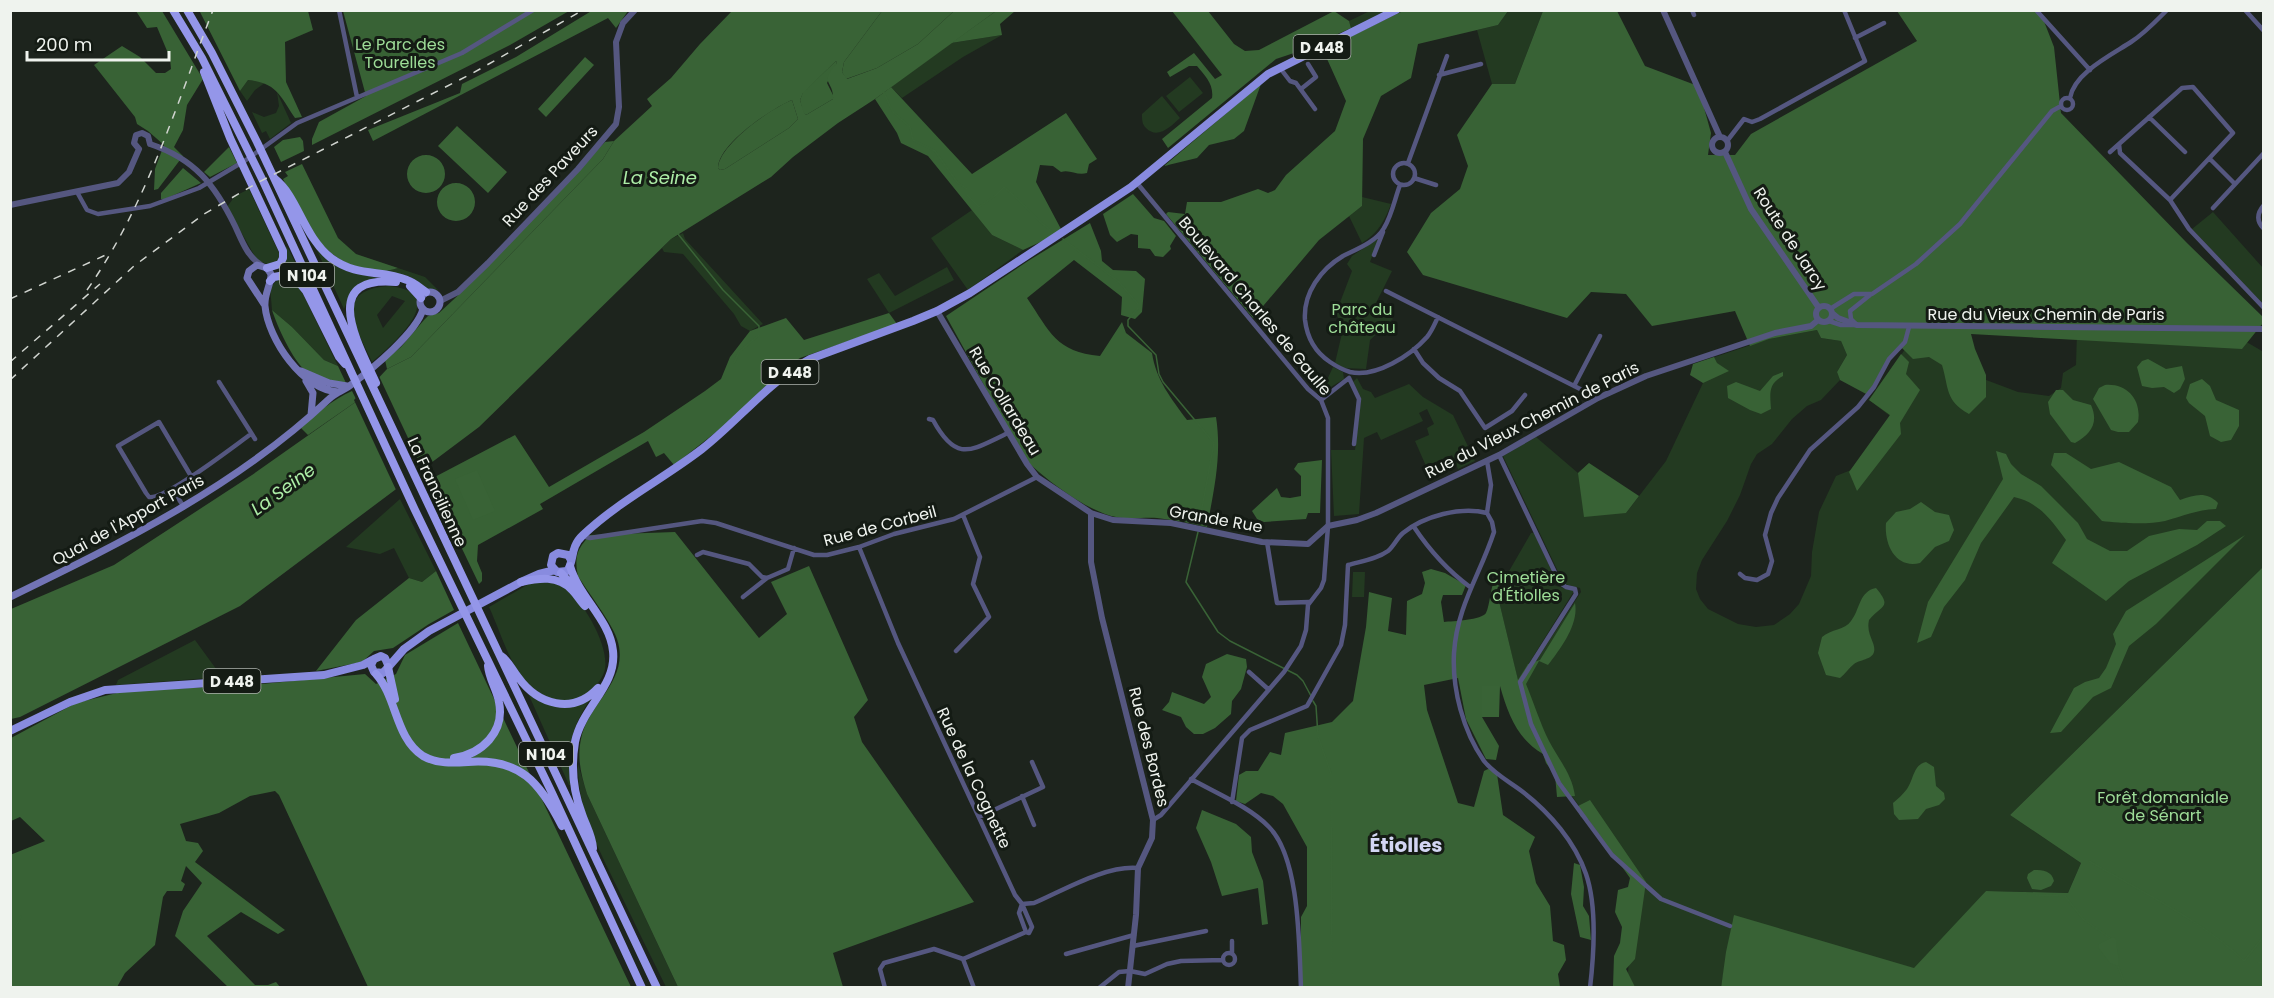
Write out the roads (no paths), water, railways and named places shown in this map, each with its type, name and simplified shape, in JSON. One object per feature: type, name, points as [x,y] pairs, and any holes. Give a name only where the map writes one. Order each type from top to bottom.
[{"type":"highway","name":"La Francilienne","points":[[173,10],[202,58],[264,183],[414,507],[642,987]]},
{"type":"highway","name":"La Francilienne","points":[[187,10],[212,53],[257,142],[361,357],[382,407],[657,987]]},
{"type":"highway","points":[[188,35],[236,151],[283,251],[280,264],[264,266]]},
{"type":"highway","points":[[274,178],[284,186],[311,236],[332,258],[358,271],[406,279],[423,295]]},
{"type":"highway","points":[[269,283],[274,277],[285,275],[301,284],[339,357],[349,368]]},
{"type":"highway","points":[[361,357],[349,314],[350,300],[359,289],[378,282],[399,282],[423,295]]},
{"type":"highway","points":[[571,563],[576,582],[608,634],[614,653],[612,673],[579,726],[574,751],[575,789],[581,812],[592,838],[594,853]]},
{"type":"highway","points":[[500,655],[506,659],[518,678],[535,695],[552,703],[562,705],[585,699],[593,694],[605,678],[609,651],[606,640],[580,596],[558,571]]},
{"type":"highway","points":[[521,582],[553,579],[567,586],[585,606]]},
{"type":"highway","points":[[388,666],[397,704],[412,740],[426,753],[450,759],[464,757],[478,751],[490,740],[497,729],[500,704],[489,672],[488,661]]},
{"type":"highway","points":[[375,673],[386,688],[407,738],[420,753],[440,762],[488,762],[511,767],[529,778],[543,791],[563,828],[571,835]]},
{"type":"main road","name":"D 448","points":[[558,553],[628,499],[701,450],[798,366],[937,311],[1137,183],[1268,74],[1396,10]]},
{"type":"main road","points":[[264,303],[271,274],[264,266],[254,266],[249,271],[249,282],[264,303],[274,335],[296,368],[318,393],[325,402],[317,404],[318,393]]},
{"type":"main road","points":[[254,287],[263,288],[269,283]]},
{"type":"main road","points":[[437,294],[440,301],[435,311],[423,309],[423,295],[437,294]]},
{"type":"main road","name":"Quai de l'Apport Paris","points":[[10,597],[125,540],[184,507],[275,445],[325,402],[350,386],[405,337],[423,309]]},
{"type":"main road","points":[[296,368],[329,383],[350,386]]},
{"type":"main road","points":[[318,393],[339,392]]},
{"type":"main road","points":[[311,415],[318,393]]},
{"type":"main road","points":[[571,563],[565,553],[558,553],[542,568],[421,631],[394,652],[372,660],[370,665],[375,673],[384,673],[404,649],[429,631],[521,582],[558,571],[567,571],[571,563],[579,539]]},
{"type":"main road","points":[[551,562],[558,571]]},
{"type":"main road","points":[[381,656],[385,658],[388,666]]},
{"type":"main road","name":"D 448","points":[[10,731],[67,703],[112,689],[312,677],[352,668],[372,660]]},
{"type":"main road","name":"D 448","points":[[352,668],[375,673]]},
{"type":"street","points":[[339,10],[357,97]]},
{"type":"street","points":[[77,192],[87,210],[98,214],[170,200],[218,177],[297,123],[462,53],[533,10]]},
{"type":"street","name":"Rue des Paveurs","points":[[440,301],[458,292],[488,263],[578,169],[616,124],[619,107],[616,42],[623,23],[635,10]]},
{"type":"street","points":[[1663,10],[1720,136],[1727,141],[1728,147],[1725,152],[1718,153],[1712,147],[1713,141],[1720,136]]},
{"type":"street","points":[[1727,141],[1744,119],[1752,122],[1760,119],[1865,61],[1844,10]]},
{"type":"street","points":[[2036,10],[2090,70]]},
{"type":"street","points":[[2061,106],[2065,109],[2070,108],[2073,103],[2070,98],[2073,88],[2090,70],[2147,30],[2167,10]]},
{"type":"street","points":[[2245,10],[2264,31]]},
{"type":"street","points":[[1855,38],[1884,23]]},
{"type":"street","points":[[1408,163],[1447,56]]},
{"type":"street","points":[[1301,88],[1317,77],[1308,64]]},
{"type":"street","points":[[1439,75],[1482,64]]},
{"type":"street","points":[[1280,68],[1290,81],[1301,88],[1315,109]]},
{"type":"street","points":[[2110,152],[2182,88],[2193,87],[2234,133],[2170,200]]},
{"type":"street","points":[[1857,325],[1851,319],[1850,311],[1916,264],[1960,224],[2052,111],[2061,106],[2063,99],[2070,98]]},
{"type":"street","points":[[2149,117],[2185,152]]},
{"type":"street","points":[[139,150],[134,143],[136,135],[142,133],[148,135],[150,144]]},
{"type":"street","points":[[139,150],[150,144]]},
{"type":"street","points":[[150,144],[184,161],[207,178],[225,205],[247,252],[249,271]]},
{"type":"street","points":[[2119,144],[2120,153],[2170,200],[2189,228],[2264,308]]},
{"type":"street","points":[[10,205],[118,183],[129,172],[139,150]]},
{"type":"street","name":"Route de Jarcy","points":[[1725,152],[1751,209],[1819,308]]},
{"type":"street","points":[[2213,208],[2264,153]]},
{"type":"street","points":[[2210,159],[2235,184]]},
{"type":"street","points":[[1399,163],[1408,163],[1414,170],[1414,178],[1407,185],[1400,185],[1394,179],[1393,170],[1399,163]]},
{"type":"street","points":[[1414,178],[1436,185]]},
{"type":"street","name":"Boulevard Charles de Gaulle","points":[[1137,183],[1308,389],[1321,400],[1329,423],[1328,526],[1323,584],[1310,602],[1301,646],[1284,672],[1161,815],[1153,820]]},
{"type":"street","points":[[1374,255],[1400,185]]},
{"type":"street","points":[[2264,205],[2258,214],[2258,220],[2264,229]]},
{"type":"street","points":[[1384,229],[1363,246],[1341,257],[1321,274],[1308,295],[1305,319],[1311,343],[1325,359],[1351,372],[1365,373],[1389,365],[1414,349],[1428,336],[1438,317]]},
{"type":"street","points":[[247,252],[264,266]]},
{"type":"street","points":[[1386,291],[1598,398]]},
{"type":"street","points":[[1828,321],[1831,311],[1854,294],[1872,294]]},
{"type":"street","points":[[1831,311],[1825,306],[1819,308],[1816,314],[1818,320],[1841,325],[1857,325]]},
{"type":"street","name":"Rue Collardeau","points":[[937,311],[1036,477],[1092,513]]},
{"type":"street","name":"Rue du Vieux Chemin de Paris","points":[[1831,311],[1838,318],[1857,325],[2264,329]]},
{"type":"street","name":"Rue du Vieux Chemin de Paris","points":[[1328,526],[1376,513],[1499,455],[1598,398],[1646,376],[1775,333],[1810,326],[1818,320]]},
{"type":"street","points":[[1740,574],[1745,578],[1757,580],[1768,574],[1772,561],[1766,535],[1771,513],[1778,498],[1810,450],[1858,407],[1874,387],[1888,359],[1905,342],[1909,327]]},
{"type":"street","points":[[1574,386],[1600,336]]},
{"type":"street","points":[[1414,349],[1423,363],[1439,378],[1460,391],[1485,428],[1512,411],[1525,395]]},
{"type":"street","points":[[1321,400],[1349,378],[1351,372]]},
{"type":"street","points":[[1349,378],[1359,399],[1354,444]]},
{"type":"street","points":[[219,382],[255,439]]},
{"type":"street","points":[[929,419],[933,420],[948,443],[957,449],[969,450],[1008,433]]},
{"type":"street","points":[[191,476],[159,422],[118,446],[149,496],[156,497],[172,489],[191,476],[251,434]]},
{"type":"street","points":[[1499,455],[1560,583],[1575,589],[1576,594],[1520,681],[1531,724],[1559,783],[1612,855],[1633,875],[1661,898],[1730,926]]},
{"type":"street","points":[[1486,461],[1491,485],[1487,513],[1494,532],[1470,587],[1457,625],[1454,654],[1459,704],[1485,761],[1549,814],[1578,856],[1592,897],[1590,987]]},
{"type":"street","name":"Rue de Corbeil","points":[[579,539],[702,521],[716,523],[814,555],[827,555],[859,547],[894,534],[937,524],[963,514],[1036,477]]},
{"type":"street","points":[[172,489],[184,507]]},
{"type":"street","points":[[1232,802],[1242,738],[1250,730],[1307,706],[1318,682],[1341,645],[1345,625],[1348,565],[1376,557],[1389,550],[1402,534],[1455,510],[1487,513]]},
{"type":"street","name":"Grande Rue","points":[[1092,513],[1113,520],[1187,525],[1267,542],[1308,544],[1328,526]]},
{"type":"street","name":"Rue des Bordes","points":[[1092,513],[1091,562],[1093,573],[1102,618],[1153,820],[1152,838],[1138,868],[1128,987]]},
{"type":"street","points":[[956,651],[989,617],[973,584],[980,557],[963,514]]},
{"type":"street","points":[[1414,527],[1449,572],[1470,587]]},
{"type":"street","points":[[1267,542],[1277,603],[1310,602]]},
{"type":"street","name":"Rue de la Cognette","points":[[859,547],[898,643],[1014,896],[1022,904]]},
{"type":"street","points":[[743,597],[767,578],[788,569],[794,548]]},
{"type":"street","points":[[697,555],[703,552],[749,564],[762,577],[767,578]]},
{"type":"street","points":[[1249,672],[1268,689]]},
{"type":"street","points":[[979,817],[1043,787],[1032,762]]},
{"type":"street","points":[[1191,779],[1259,818],[1271,829],[1283,846],[1295,904],[1301,987]]},
{"type":"street","points":[[1022,796],[1035,825]]},
{"type":"street","points":[[885,987],[880,969],[884,963],[934,949],[963,960],[1026,932],[1019,914],[1022,904],[1034,903],[1122,868],[1138,868]]},
{"type":"street","points":[[1133,946],[1206,931]]},
{"type":"street","points":[[1065,954],[1134,935]]},
{"type":"street","points":[[1099,987],[1119,972],[1130,971],[1145,974],[1167,964],[1223,960],[1226,964],[1233,964],[1236,958],[1232,953],[1232,941]]},
{"type":"street","points":[[1223,960],[1226,953],[1232,953]]},
{"type":"street","points":[[963,960],[974,987]]},
{"type":"water","name":"La Seine","points":[[732,11],[882,11],[844,62],[842,72],[847,79],[877,68],[918,44],[954,11],[996,11],[875,99],[838,123],[771,177],[671,239],[479,427],[240,606],[20,717],[11,719],[11,609],[114,565],[252,475],[357,401],[387,369],[411,357],[603,159],[614,141],[652,106],[647,99],[671,78]],"holes":[[[836,61],[837,63],[828,75],[833,99],[806,115],[800,100],[803,93]],[[792,100],[798,119],[789,128],[725,169],[718,168],[720,159],[736,138],[759,119]]]},
{"type":"water","points":[[585,57],[594,65],[546,117],[538,109]]},
{"type":"water","points":[[457,126],[507,172],[488,193],[438,146]]},
{"type":"water","points":[[426,155],[439,161],[445,174],[439,187],[426,193],[413,187],[407,174],[413,161]]},
{"type":"water","points":[[456,183],[469,189],[475,202],[469,215],[456,221],[443,215],[437,202],[443,189]]},
{"type":"water","points":[[2148,359],[2166,369],[2182,366],[2185,379],[2180,389],[2174,393],[2164,387],[2142,386],[2137,367],[2142,361]]},
{"type":"water","points":[[2202,379],[2210,386],[2216,400],[2239,410],[2239,426],[2231,440],[2221,442],[2210,436],[2205,416],[2186,398],[2190,384]]},
{"type":"water","points":[[2113,385],[2126,390],[2135,400],[2139,414],[2138,422],[2129,432],[2111,430],[2093,399],[2099,388]]},
{"type":"water","points":[[2056,390],[2063,390],[2073,400],[2091,405],[2094,423],[2089,432],[2075,443],[2071,442],[2050,414],[2048,402]]},
{"type":"water","points":[[477,470],[495,511],[473,520],[455,479]]},
{"type":"water","points":[[1921,502],[1935,512],[1949,515],[1954,530],[1949,541],[1935,547],[1920,563],[1912,564],[1898,559],[1893,553],[1887,539],[1886,523],[1896,512],[1910,509]]},
{"type":"water","points":[[1876,588],[1884,599],[1884,603],[1869,620],[1874,653],[1869,658],[1854,664],[1840,678],[1826,675],[1818,653],[1822,637],[1848,624],[1866,593]]},
{"type":"water","points":[[1482,686],[1500,686],[1499,717],[1482,717]]},
{"type":"water","points":[[1926,762],[1934,767],[1936,786],[1944,793],[1945,799],[1939,805],[1926,809],[1918,819],[1899,820],[1894,814],[1893,803],[1907,789],[1919,766]]},
{"type":"water","points":[[2034,870],[2049,873],[2054,881],[2051,886],[2041,890],[2032,889],[2027,878],[2028,874]]},
{"type":"water","points":[[2113,937],[2117,940],[2118,966],[2110,963],[2098,947],[2099,944]]},
{"type":"waterway","points":[[883,91],[893,112],[910,127],[913,140],[935,151],[957,182],[967,189],[967,195],[979,207],[1004,187],[1054,233]]},
{"type":"waterway","points":[[678,234],[723,290],[759,326],[759,335],[739,352],[734,363]]},
{"type":"waterway","points":[[1063,239],[1119,282],[1138,304],[1138,308],[1128,320],[1128,326],[1156,355],[1159,374],[1163,382],[1214,443],[1199,524]]},
{"type":"waterway","points":[[1198,532],[1186,582],[1218,632],[1230,641],[1297,675],[1311,696]]},
{"type":"waterway","points":[[1313,701],[1316,706],[1318,736],[1331,774],[1332,988]]},
{"type":"waterway","points":[[2089,861],[2190,919],[2228,946],[2244,961],[2264,936]]},
{"type":"waterway","points":[[2028,895],[2065,896],[2083,919],[2110,938]]},
{"type":"waterway","points":[[10,937],[21,916]]},
{"type":"waterway","points":[[2258,962],[2264,963]]},
{"type":"waterway","points":[[2118,966],[2126,988]]},
{"type":"railway","points":[[87,290],[108,258],[143,190],[213,10]]},
{"type":"railway","points":[[10,380],[134,266],[204,214],[259,182],[473,73],[583,10]]},
{"type":"railway","points":[[10,299],[110,253]]},
{"type":"railway","points":[[10,362],[100,284]]},
{"type":"district","name":"Étiolles","points":[[1406,845]]},
{"type":"park label","name":"Le Parc des Tourelles","points":[[400,53]]},
{"type":"park label","name":"Parc du château","points":[[1362,318]]},
{"type":"park label","name":"Cimetière d'Étiolles","points":[[1526,586]]},
{"type":"park label","name":"Forêt domaniale de Sénart","points":[[2163,806]]}]
